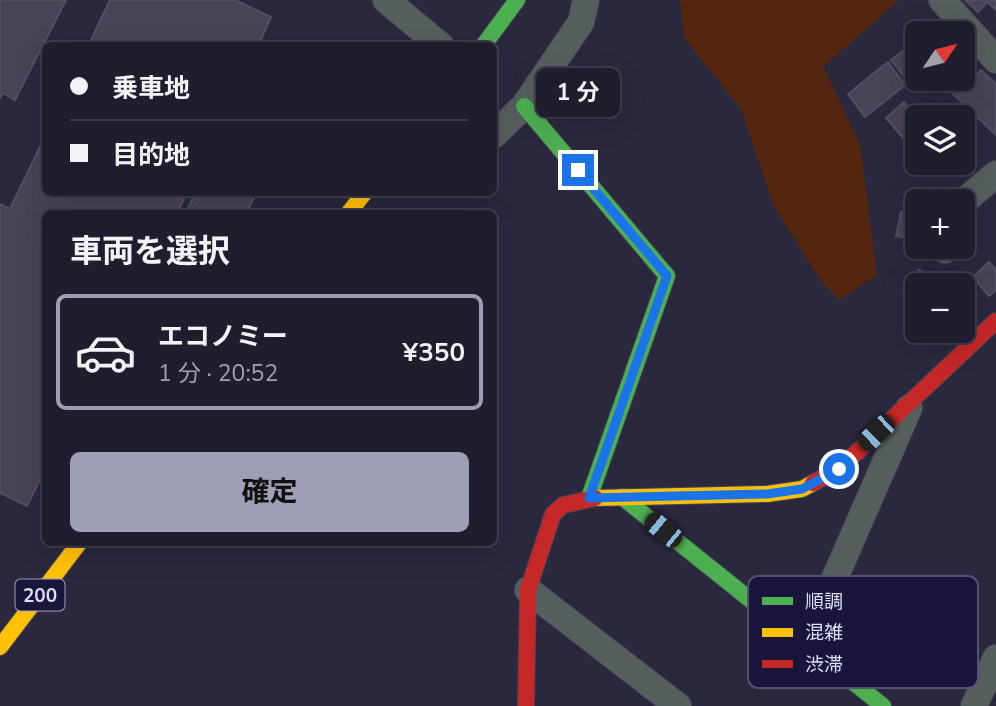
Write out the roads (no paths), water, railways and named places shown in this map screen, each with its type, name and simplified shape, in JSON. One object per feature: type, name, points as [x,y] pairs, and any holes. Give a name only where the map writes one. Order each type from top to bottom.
[{"type":"main road","points":[[486,42],[517,0]]},
{"type":"main road","points":[[524,106],[667,276],[589,498]]},
{"type":"main road","points":[[351,210],[362,196]]},
{"type":"main road","points":[[526,706],[528,590],[553,514],[563,505],[589,498],[767,494],[802,489],[839,469],[996,321]]},
{"type":"main road","points":[[622,498],[748,598]]},
{"type":"main road","name":"200","points":[[0,648],[77,546]]},
{"type":"main road","points":[[861,688],[883,706]]},
{"type":"street","points":[[386,0],[436,42]]},
{"type":"street","points":[[497,132],[524,106],[581,22],[586,0]]},
{"type":"street","points":[[942,0],[996,60]]},
{"type":"street","points":[[975,191],[996,174]]},
{"type":"street","points":[[836,576],[914,398]]},
{"type":"street","points":[[528,590],[678,706]]},
{"type":"street","points":[[974,706],[996,658]]}]
